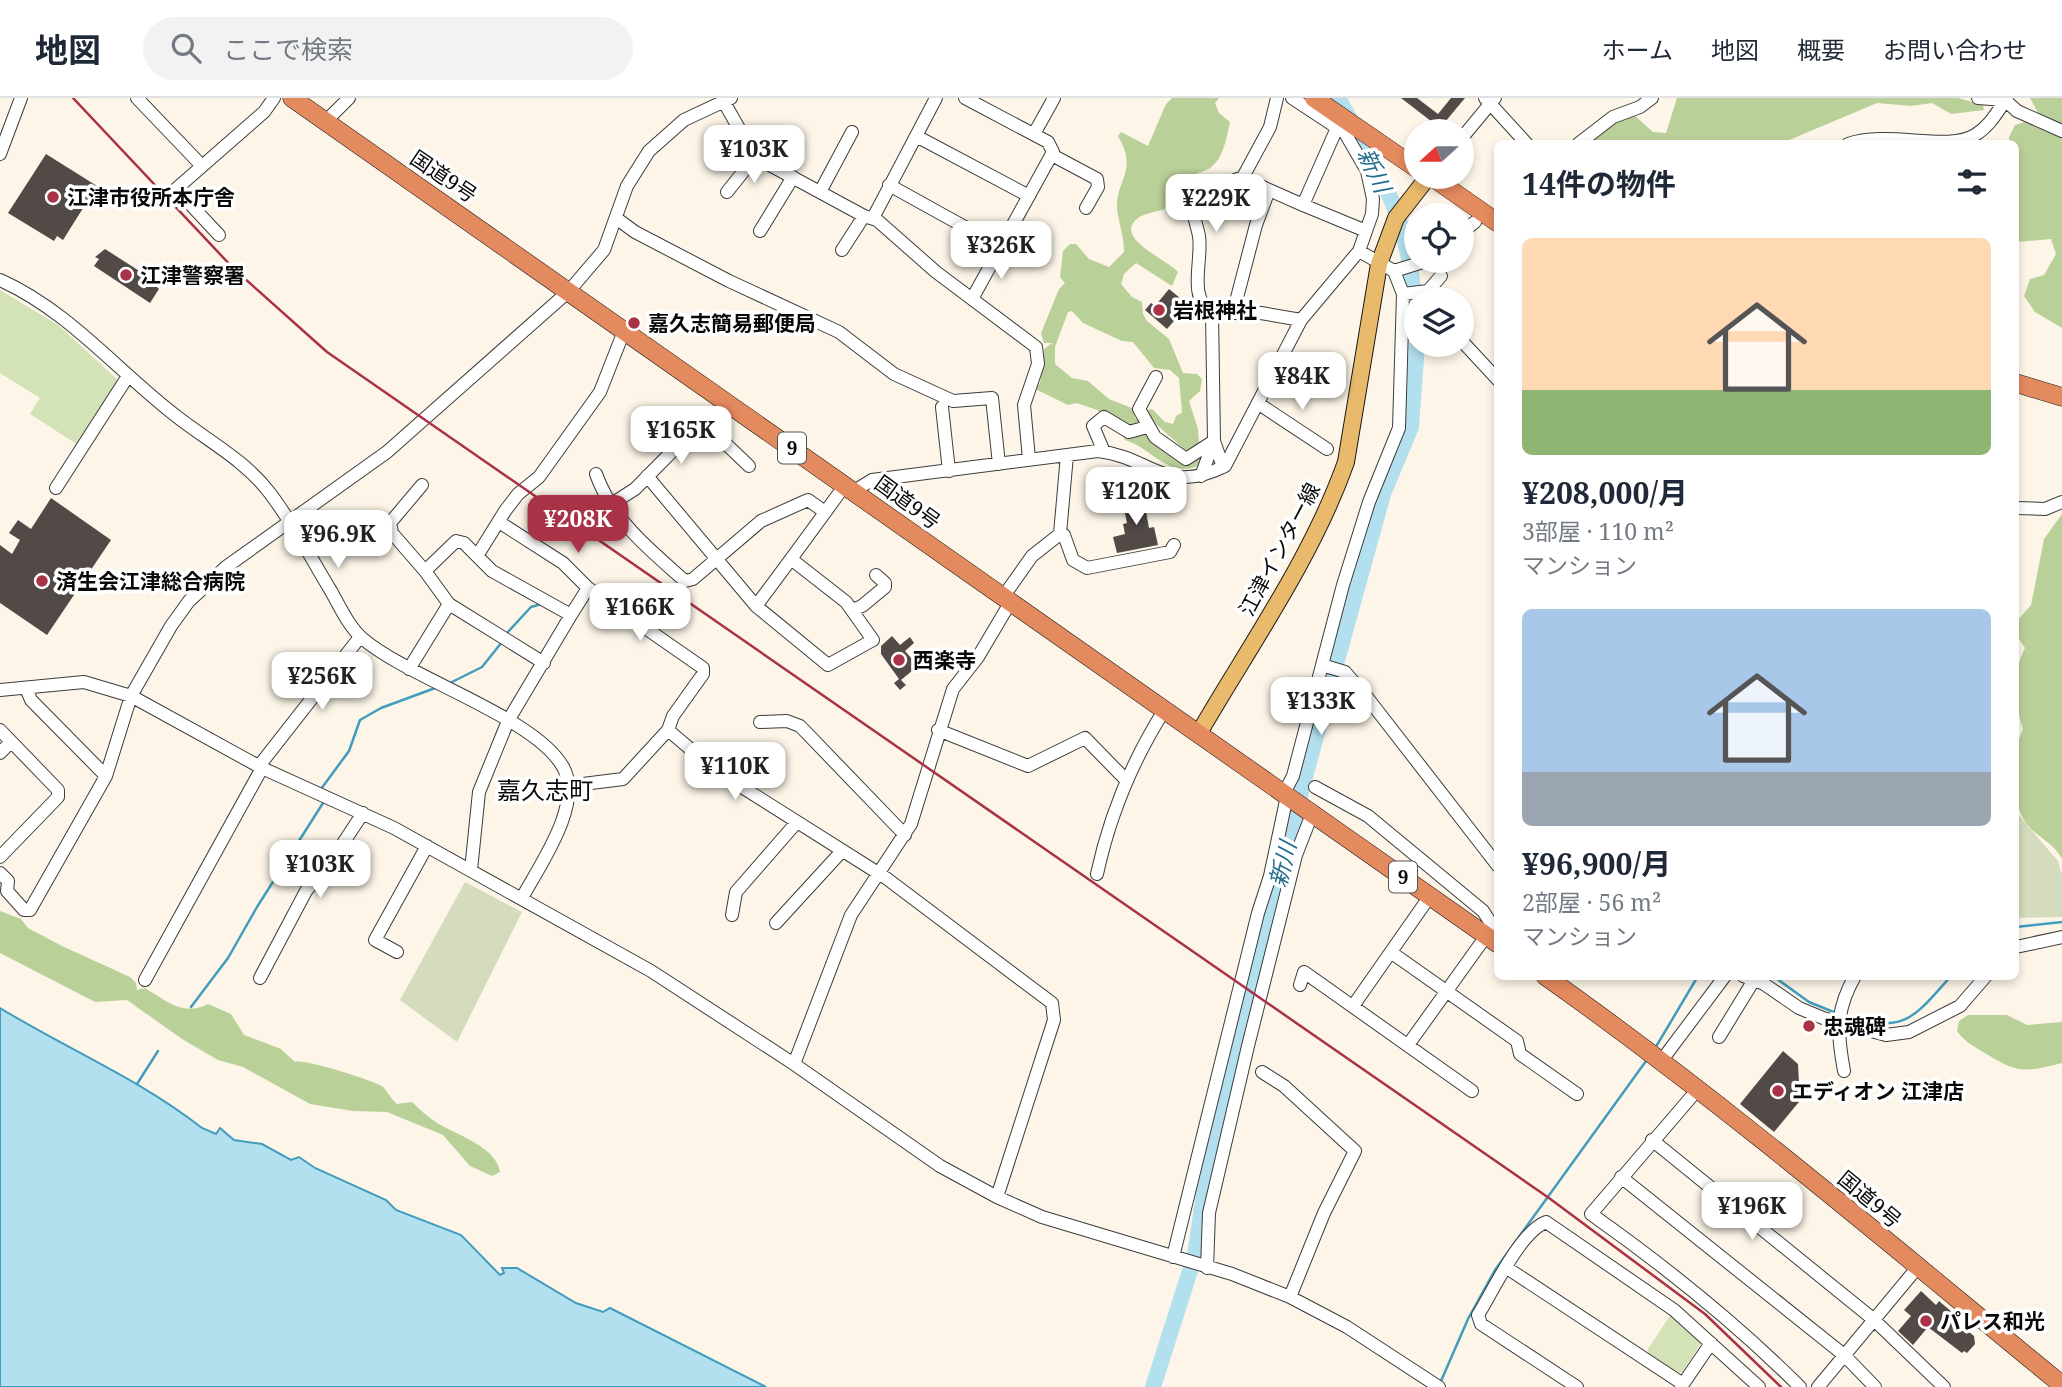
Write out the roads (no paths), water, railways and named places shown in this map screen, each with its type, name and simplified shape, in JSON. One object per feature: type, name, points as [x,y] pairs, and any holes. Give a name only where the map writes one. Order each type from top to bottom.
[{"type":"highway","name":"国道9号","points":[[292,98],[1430,896],[1494,933]]},
{"type":"highway","points":[[1314,98],[1404,152]]},
{"type":"highway","points":[[1331,98],[1404,158]]},
{"type":"highway","points":[[1448,189],[1494,220]]},
{"type":"highway","points":[[2019,384],[2062,397]]},
{"type":"highway","name":"国道9号","points":[[1551,980],[1662,1060],[2062,1385]]},
{"type":"main road","name":"江津インター線","points":[[1199,733],[1300,561],[1336,490],[1346,462],[1391,268],[1390,232],[1403,208],[1420,189]]},
{"type":"street","points":[[0,154],[21,98]]},
{"type":"street","points":[[137,98],[202,166]]},
{"type":"street","points":[[219,236],[176,189],[264,112],[274,98]]},
{"type":"street","points":[[326,122],[349,98]]},
{"type":"street","points":[[842,250],[889,185],[936,98]]},
{"type":"street","points":[[965,98],[1050,144],[1052,155],[972,299]]},
{"type":"street","points":[[1034,134],[1054,98]]},
{"type":"street","points":[[1277,98],[1270,127],[1243,177],[1208,192],[1195,209],[1200,237],[1197,276],[1206,308],[1212,313],[1261,313],[1301,320]]},
{"type":"street","points":[[756,606],[825,512],[850,488],[873,480],[1104,452],[1169,477],[1201,476],[1223,467],[1259,404],[1301,320],[1359,251],[1373,214],[1370,182],[1350,142],[1337,128],[1292,98]]},
{"type":"street","points":[[1583,140],[1613,117],[1640,107],[1652,98]]},
{"type":"street","points":[[1978,98],[2006,99],[2017,111],[2062,131]]},
{"type":"street","points":[[1961,140],[1968,139],[1986,127],[2006,99]]},
{"type":"street","points":[[0,873],[8,881],[7,891],[24,909],[30,910],[106,776],[131,696],[171,626],[190,601],[226,567],[387,453],[569,291],[604,250],[632,177],[649,151],[684,120],[728,100],[755,157],[868,217],[1037,349],[1038,364],[1024,405],[1029,459]]},
{"type":"street","points":[[1474,122],[1491,100],[1524,140]]},
{"type":"street","points":[[1303,205],[1337,128]]},
{"type":"street","points":[[820,192],[852,132]]},
{"type":"street","points":[[916,136],[1028,196]]},
{"type":"street","points":[[1862,140],[1873,137],[1918,140]]},
{"type":"street","points":[[1052,155],[1097,179],[1098,187],[1086,208]]},
{"type":"street","points":[[727,192],[755,157]]},
{"type":"street","points":[[760,231],[793,177]]},
{"type":"street","points":[[1243,177],[1366,231]]},
{"type":"street","points":[[889,185],[1002,247]]},
{"type":"street","points":[[1233,313],[1252,236],[1269,190]]},
{"type":"street","points":[[616,218],[635,232],[729,281],[839,332],[894,374],[953,401],[992,398],[999,464]]},
{"type":"street","points":[[1359,251],[1391,268],[1404,294]]},
{"type":"street","points":[[1391,268],[1404,266]]},
{"type":"street","points":[[1432,287],[1441,275]]},
{"type":"street","points":[[0,280],[55,310],[172,413],[238,460],[268,491],[289,520],[360,637],[385,656],[508,721],[550,750],[564,768],[567,786],[562,824],[522,898]]},
{"type":"street","points":[[1212,313],[1214,441],[1223,467]]},
{"type":"street","points":[[477,556],[518,494],[539,477],[600,392],[624,331]]},
{"type":"street","points":[[1474,354],[1494,376]]},
{"type":"street","points":[[1283,356],[1335,390]]},
{"type":"street","points":[[1176,1259],[1258,913],[1270,876],[1287,796],[1353,551],[1399,428],[1407,357]]},
{"type":"street","points":[[56,488],[128,376]]},
{"type":"street","points":[[1156,377],[1139,409],[1147,427],[1186,458],[1214,441]]},
{"type":"street","points":[[1259,404],[1327,449]]},
{"type":"street","points":[[942,407],[949,471]]},
{"type":"street","points":[[1104,452],[1094,432],[1093,426],[1098,419],[1104,418],[1129,432],[1147,427]]},
{"type":"street","points":[[610,505],[648,476],[702,421],[749,467]]},
{"type":"street","points":[[1201,476],[1214,441]]},
{"type":"street","points":[[794,1064],[851,915],[905,835],[953,689],[978,657],[1006,600],[1032,556],[1060,534],[1068,455]]},
{"type":"street","points":[[596,474],[610,505],[635,536],[685,580],[693,579],[761,520],[808,499],[825,512]]},
{"type":"street","points":[[648,476],[756,606],[828,665],[873,640],[846,602],[791,559]]},
{"type":"street","points":[[422,485],[390,523],[392,533],[449,604],[544,663]]},
{"type":"street","points":[[2019,508],[2045,509],[2062,502]]},
{"type":"street","points":[[499,522],[563,564],[588,588],[703,668],[703,674],[673,716],[668,730],[623,779],[567,786]]},
{"type":"street","points":[[1060,534],[1064,535],[1073,559],[1087,568],[1170,552],[1174,545]]},
{"type":"street","points":[[425,571],[456,541],[464,543],[492,571],[571,615]]},
{"type":"street","points":[[852,610],[862,606],[885,587],[885,583],[876,575]]},
{"type":"street","points":[[471,870],[480,792],[508,721],[588,588]]},
{"type":"street","points":[[409,669],[449,604]]},
{"type":"street","points":[[145,981],[260,767],[360,637]]},
{"type":"street","points":[[1324,666],[1343,671],[1373,704],[1494,861]]},
{"type":"street","points":[[0,690],[84,682],[131,696],[260,767],[363,813],[427,846],[651,971],[794,1064],[905,1143],[997,1197],[1042,1217],[1205,1267],[1290,1297],[1336,1320],[1439,1387]]},
{"type":"street","points":[[26,688],[31,700],[106,776]]},
{"type":"street","points":[[1097,874],[1126,780],[1139,751],[1165,709]]},
{"type":"street","points":[[760,722],[787,721],[800,726],[905,835]]},
{"type":"street","points":[[0,730],[58,790],[58,797],[0,858]]},
{"type":"street","points":[[668,730],[715,770],[878,874],[1043,996],[1055,1013],[997,1197]]},
{"type":"street","points":[[938,730],[1028,766],[1086,738],[1126,780]]},
{"type":"street","points":[[0,753],[11,742]]},
{"type":"street","points":[[1315,787],[1368,816],[1483,911],[1494,933],[1446,991],[1408,1045]]},
{"type":"street","points":[[1205,1267],[1209,1213],[1296,855],[1310,812]]},
{"type":"street","points":[[260,978],[306,891],[334,858],[363,813]]},
{"type":"street","points":[[732,915],[736,891],[797,822]]},
{"type":"street","points":[[397,952],[375,940],[427,846]]},
{"type":"street","points":[[776,923],[842,851]]},
{"type":"street","points":[[1353,1006],[1430,896]]},
{"type":"street","points":[[2019,946],[2062,937]]},
{"type":"street","points":[[1392,953],[1517,1041],[1520,1054],[1577,1094]]},
{"type":"street","points":[[1300,985],[1304,972],[1472,1091]]},
{"type":"street","points":[[1662,1060],[1722,980]]},
{"type":"street","points":[[1719,1037],[1748,980]]},
{"type":"street","points":[[1752,980],[1799,1008],[1838,1017],[1886,1035],[1909,1032],[1961,1006],[1983,980]]},
{"type":"street","points":[[1844,1071],[1838,1017],[1853,980]]},
{"type":"street","points":[[1262,1072],[1284,1086],[1355,1151],[1324,1213],[1290,1297]]},
{"type":"street","points":[[1698,1089],[1591,1214],[1689,1285],[1741,1328],[1800,1387]]},
{"type":"street","points":[[1652,1140],[1873,1319],[1944,1387]]},
{"type":"street","points":[[1621,1177],[1844,1355],[1875,1387]]},
{"type":"street","points":[[1577,1387],[1481,1324],[1478,1315],[1538,1225],[1546,1222],[1674,1310],[1757,1386]]},
{"type":"street","points":[[1507,1268],[1682,1386],[1711,1343]]},
{"type":"street","points":[[1818,1387],[1917,1268]]},
{"type":"water","points":[[0,1008],[129,1079],[202,1128],[216,1134],[220,1128],[234,1140],[262,1144],[291,1160],[299,1157],[315,1168],[386,1200],[396,1210],[461,1235],[500,1275],[504,1273],[502,1268],[517,1268],[576,1303],[603,1312],[610,1308],[766,1387],[0,1387]]},
{"type":"waterway","name":"新川","points":[[1338,98],[1391,198],[1406,245],[1412,287]]},
{"type":"waterway","name":"新川","points":[[1153,1387],[1195,1255],[1204,1194],[1255,972],[1306,773],[1383,494],[1411,427],[1416,357]]},
{"type":"waterway","points":[[507,633],[531,607],[541,604]]},
{"type":"waterway","points":[[448,684],[482,667],[502,642]]},
{"type":"waterway","points":[[321,789],[349,751],[360,720],[381,708],[438,687]]},
{"type":"waterway","points":[[191,1007],[228,958],[323,803]]},
{"type":"waterway","points":[[2019,927],[2062,922]]},
{"type":"waterway","points":[[1657,1045],[1696,980]]},
{"type":"waterway","points":[[1779,980],[1809,1002],[1836,1013]]},
{"type":"waterway","points":[[1845,1016],[1881,1023],[1906,1019],[1947,980]]},
{"type":"waterway","points":[[137,1084],[158,1051]]},
{"type":"waterway","points":[[1441,1381],[1468,1319],[1495,1270],[1646,1061]]},
{"type":"railway","points":[[73,98],[234,269],[327,352],[1549,1198],[1705,1314],[1781,1387]]},
{"type":"place","name":"江津市役所本庁舎","points":[[53,197]]},
{"type":"place","name":"江津警察署","points":[[126,275]]},
{"type":"place","name":"岩根神社","points":[[1159,310]]},
{"type":"place","name":"嘉久志簡易郵便局","points":[[634,323]]},
{"type":"place","name":"済生会江津総合病院","points":[[42,581]]},
{"type":"place","name":"西楽寺","points":[[899,660]]},
{"type":"place","name":"忠魂碑","points":[[1809,1026]]},
{"type":"place","name":"エディオン 江津店","points":[[1778,1091]]},
{"type":"place","name":"パレス和光","points":[[1926,1321]]},
{"type":"district","name":"嘉久志町","points":[[545,789]]}]
